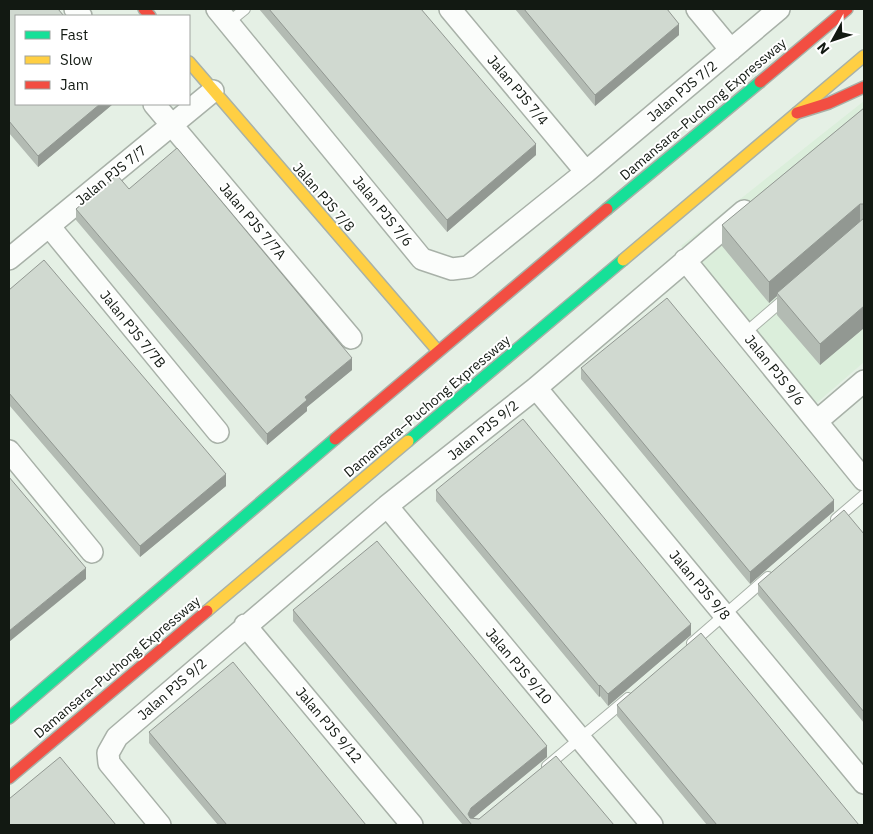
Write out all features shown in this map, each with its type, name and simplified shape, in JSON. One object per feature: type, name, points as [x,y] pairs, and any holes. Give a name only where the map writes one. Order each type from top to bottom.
[{"type":"main road","name":"Damansara–Puchong Expressway","points":[[9,718],[438,350],[846,9]]},
{"type":"main road","name":"Damansara–Puchong Expressway","points":[[9,778],[864,56]]},
{"type":"main road","name":"Jalan PJS 7/8","points":[[190,63],[438,350]]},
{"type":"main road","points":[[797,113],[829,103],[864,87]]},
{"type":"street","name":"Jalan PJS 7/4","points":[[450,9],[586,172]]},
{"type":"street","points":[[696,9],[731,50]]},
{"type":"street","name":"Jalan PJS 7/2","points":[[586,172],[779,9]]},
{"type":"street","name":"Jalan PJS 7/6","points":[[223,16],[422,259],[452,269],[468,267],[586,172]]},
{"type":"street","name":"Jalan PJS 7/7","points":[[9,259],[213,91]]},
{"type":"street","name":"Jalan PJS 7/7A","points":[[155,105],[351,338]]},
{"type":"street","name":"Jalan PJS 9/2","points":[[160,825],[114,771],[110,763],[108,753],[117,736],[387,506],[536,388],[685,260],[760,199]]},
{"type":"street","name":"Jalan PJS 7/7B","points":[[48,226],[218,432]]},
{"type":"street","name":"Jalan PJS 9/6","points":[[685,260],[864,480]]},
{"type":"street","points":[[817,421],[864,381]]},
{"type":"street","name":"Jalan PJS 9/8","points":[[536,388],[864,783]]},
{"type":"street","points":[[9,451],[92,552]]},
{"type":"street","name":"Jalan PJS 9/10","points":[[387,506],[652,825]]},
{"type":"street","name":"Jalan PJS 9/12","points":[[245,625],[412,825]]},
{"type":"lane","points":[[223,16],[245,9]]},
{"type":"lane","points":[[745,333],[797,288]]},
{"type":"lane","points":[[827,527],[864,495]]},
{"type":"lane","points":[[681,652],[776,571]]},
{"type":"lane","points":[[535,776],[638,689]]},
{"type":"shaded area","points":[[864,101],[864,362],[812,407],[681,246]]},
{"type":"building","points":[[9,9],[58,9],[63,15],[15,15],[15,105],[99,105],[38,156],[9,121]]},
{"type":"building","points":[[269,9],[421,9],[536,144],[447,220]]},
{"type":"building","points":[[524,9],[667,9],[679,24],[595,95]]},
{"type":"building","points":[[864,108],[864,204],[860,204],[769,282],[722,225]]},
{"type":"building","points":[[177,148],[352,358],[305,397],[307,400],[267,434],[76,209],[117,175],[129,189]]},
{"type":"building","points":[[864,218],[864,306],[820,344],[777,293]]},
{"type":"building","points":[[44,260],[226,474],[140,546],[9,393],[9,290]]},
{"type":"building","points":[[667,298],[834,500],[750,572],[581,368]]},
{"type":"building","points":[[523,419],[691,624],[608,694],[599,686],[436,490]]},
{"type":"building","points":[[9,477],[86,568],[9,631]]},
{"type":"building","points":[[844,510],[864,534],[864,712],[758,584]]},
{"type":"building","points":[[377,541],[547,746],[471,808],[468,814],[470,818],[479,819],[556,756],[614,825],[472,825],[293,610]]},
{"type":"building","points":[[701,633],[859,825],[717,825],[617,705]]},
{"type":"building","points":[[233,662],[366,825],[227,825],[149,732]]},
{"type":"building","points":[[60,757],[116,825],[9,825],[9,799]]},
{"type":"traffic: fast","points":[[607,209],[760,82]]},
{"type":"traffic: fast","points":[[408,441],[623,260]]},
{"type":"traffic: fast","points":[[9,718],[335,439]]},
{"type":"traffic: slow","points":[[623,260],[864,56]]},
{"type":"traffic: slow","points":[[190,63],[438,351]]},
{"type":"traffic: slow","points":[[207,611],[408,441]]},
{"type":"traffic: jam","points":[[144,9],[149,15]]},
{"type":"traffic: jam","points":[[760,82],[847,9]]},
{"type":"traffic: jam","points":[[797,113],[829,103],[864,87]]},
{"type":"traffic: jam","points":[[335,439],[607,209]]},
{"type":"traffic: jam","points":[[9,778],[207,611]]}]
